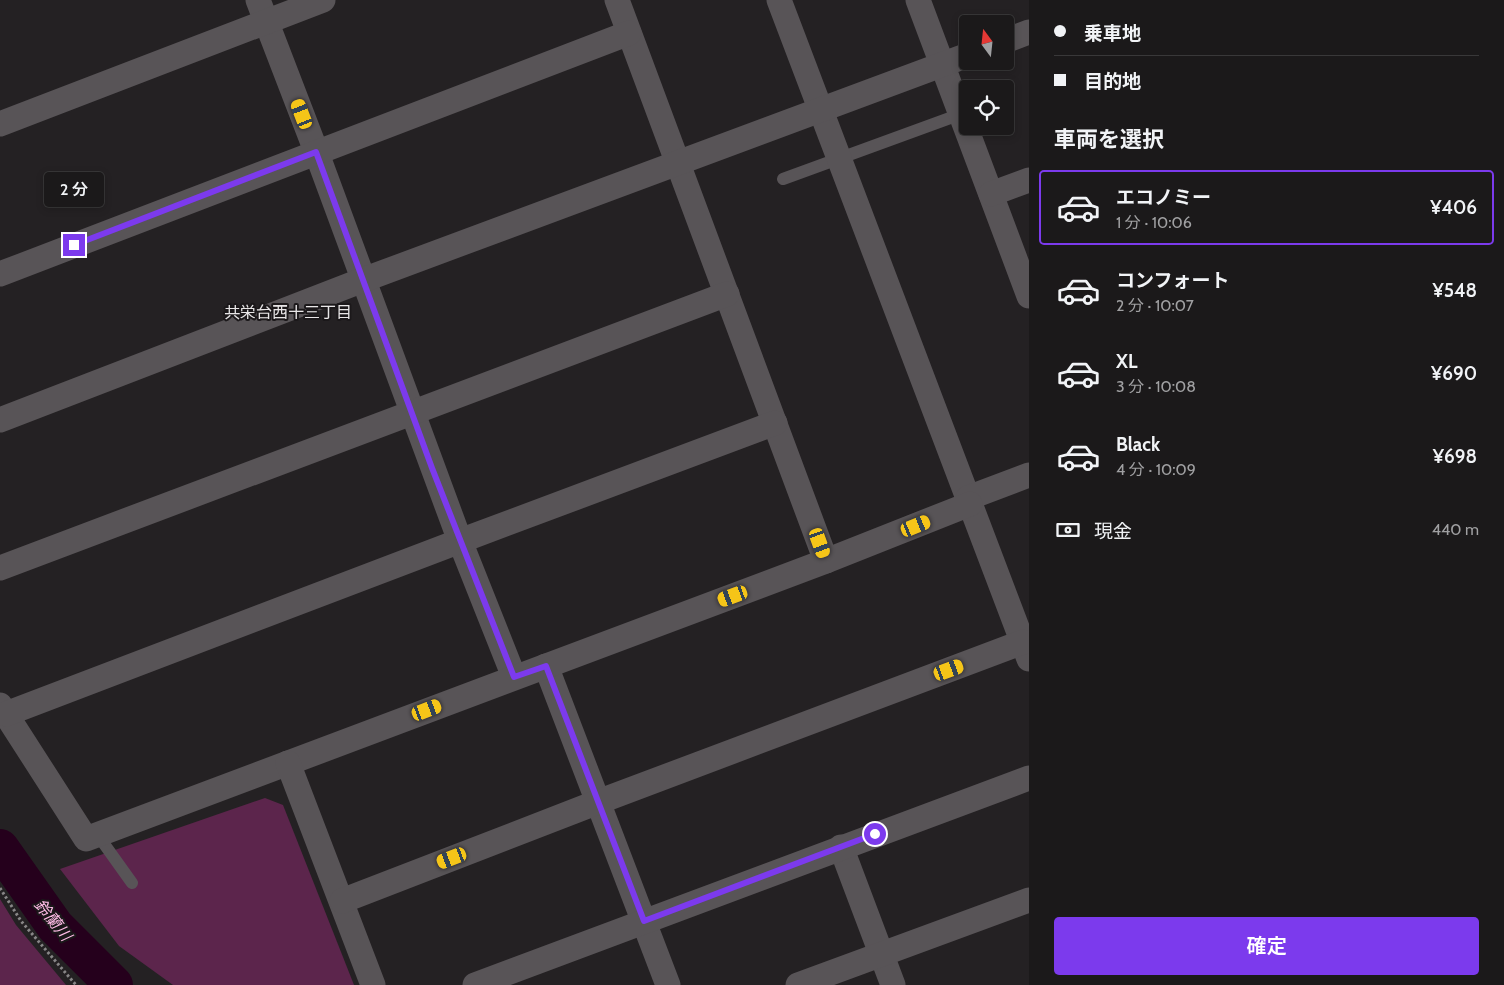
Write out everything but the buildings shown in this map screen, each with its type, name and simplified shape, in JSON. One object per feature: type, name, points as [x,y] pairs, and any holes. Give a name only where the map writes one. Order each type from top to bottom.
[{"type":"street","points":[[0,124],[262,11],[323,0]]},
{"type":"street","points":[[617,0],[826,561]]},
{"type":"street","points":[[342,901],[598,802],[1026,651],[779,0]]},
{"type":"street","points":[[918,0],[959,109]]},
{"type":"street","points":[[262,11],[460,541],[514,677]]},
{"type":"street","points":[[0,274],[629,32]]},
{"type":"street","points":[[1014,38],[1029,32]]},
{"type":"street","points":[[0,420],[363,280],[820,109],[959,59]]},
{"type":"street","points":[[969,135],[1029,296]]},
{"type":"street","points":[[991,194],[1029,180]]},
{"type":"street","points":[[0,568],[727,294]]},
{"type":"street","points":[[775,423],[3,709],[86,839],[826,561],[1029,475]]},
{"type":"street","points":[[546,666],[668,985]]},
{"type":"street","points":[[288,763],[373,985]]},
{"type":"street","points":[[483,984],[644,921],[1029,778]]},
{"type":"street","points":[[841,847],[893,985]]},
{"type":"street","points":[[798,985],[1029,900]]},
{"type":"lane","points":[[784,179],[959,115]]},
{"type":"lane","points":[[97,834],[132,883]]},
{"type":"path","points":[[0,888],[21,921],[76,985]]},
{"type":"shaded area","points":[[265,798],[283,805],[354,985],[173,985],[119,946],[60,869]]},
{"type":"shaded area","points":[[0,899],[16,925],[66,985],[0,985]]},
{"type":"waterway","name":"鈴蘭川","points":[[0,848],[55,926],[114,985]]},
{"type":"district","name":"共栄台西十三丁目","points":[[288,312]]},
{"type":"route","points":[[74,245],[316,152],[432,468],[514,677],[546,666],[644,921],[875,834]]}]
